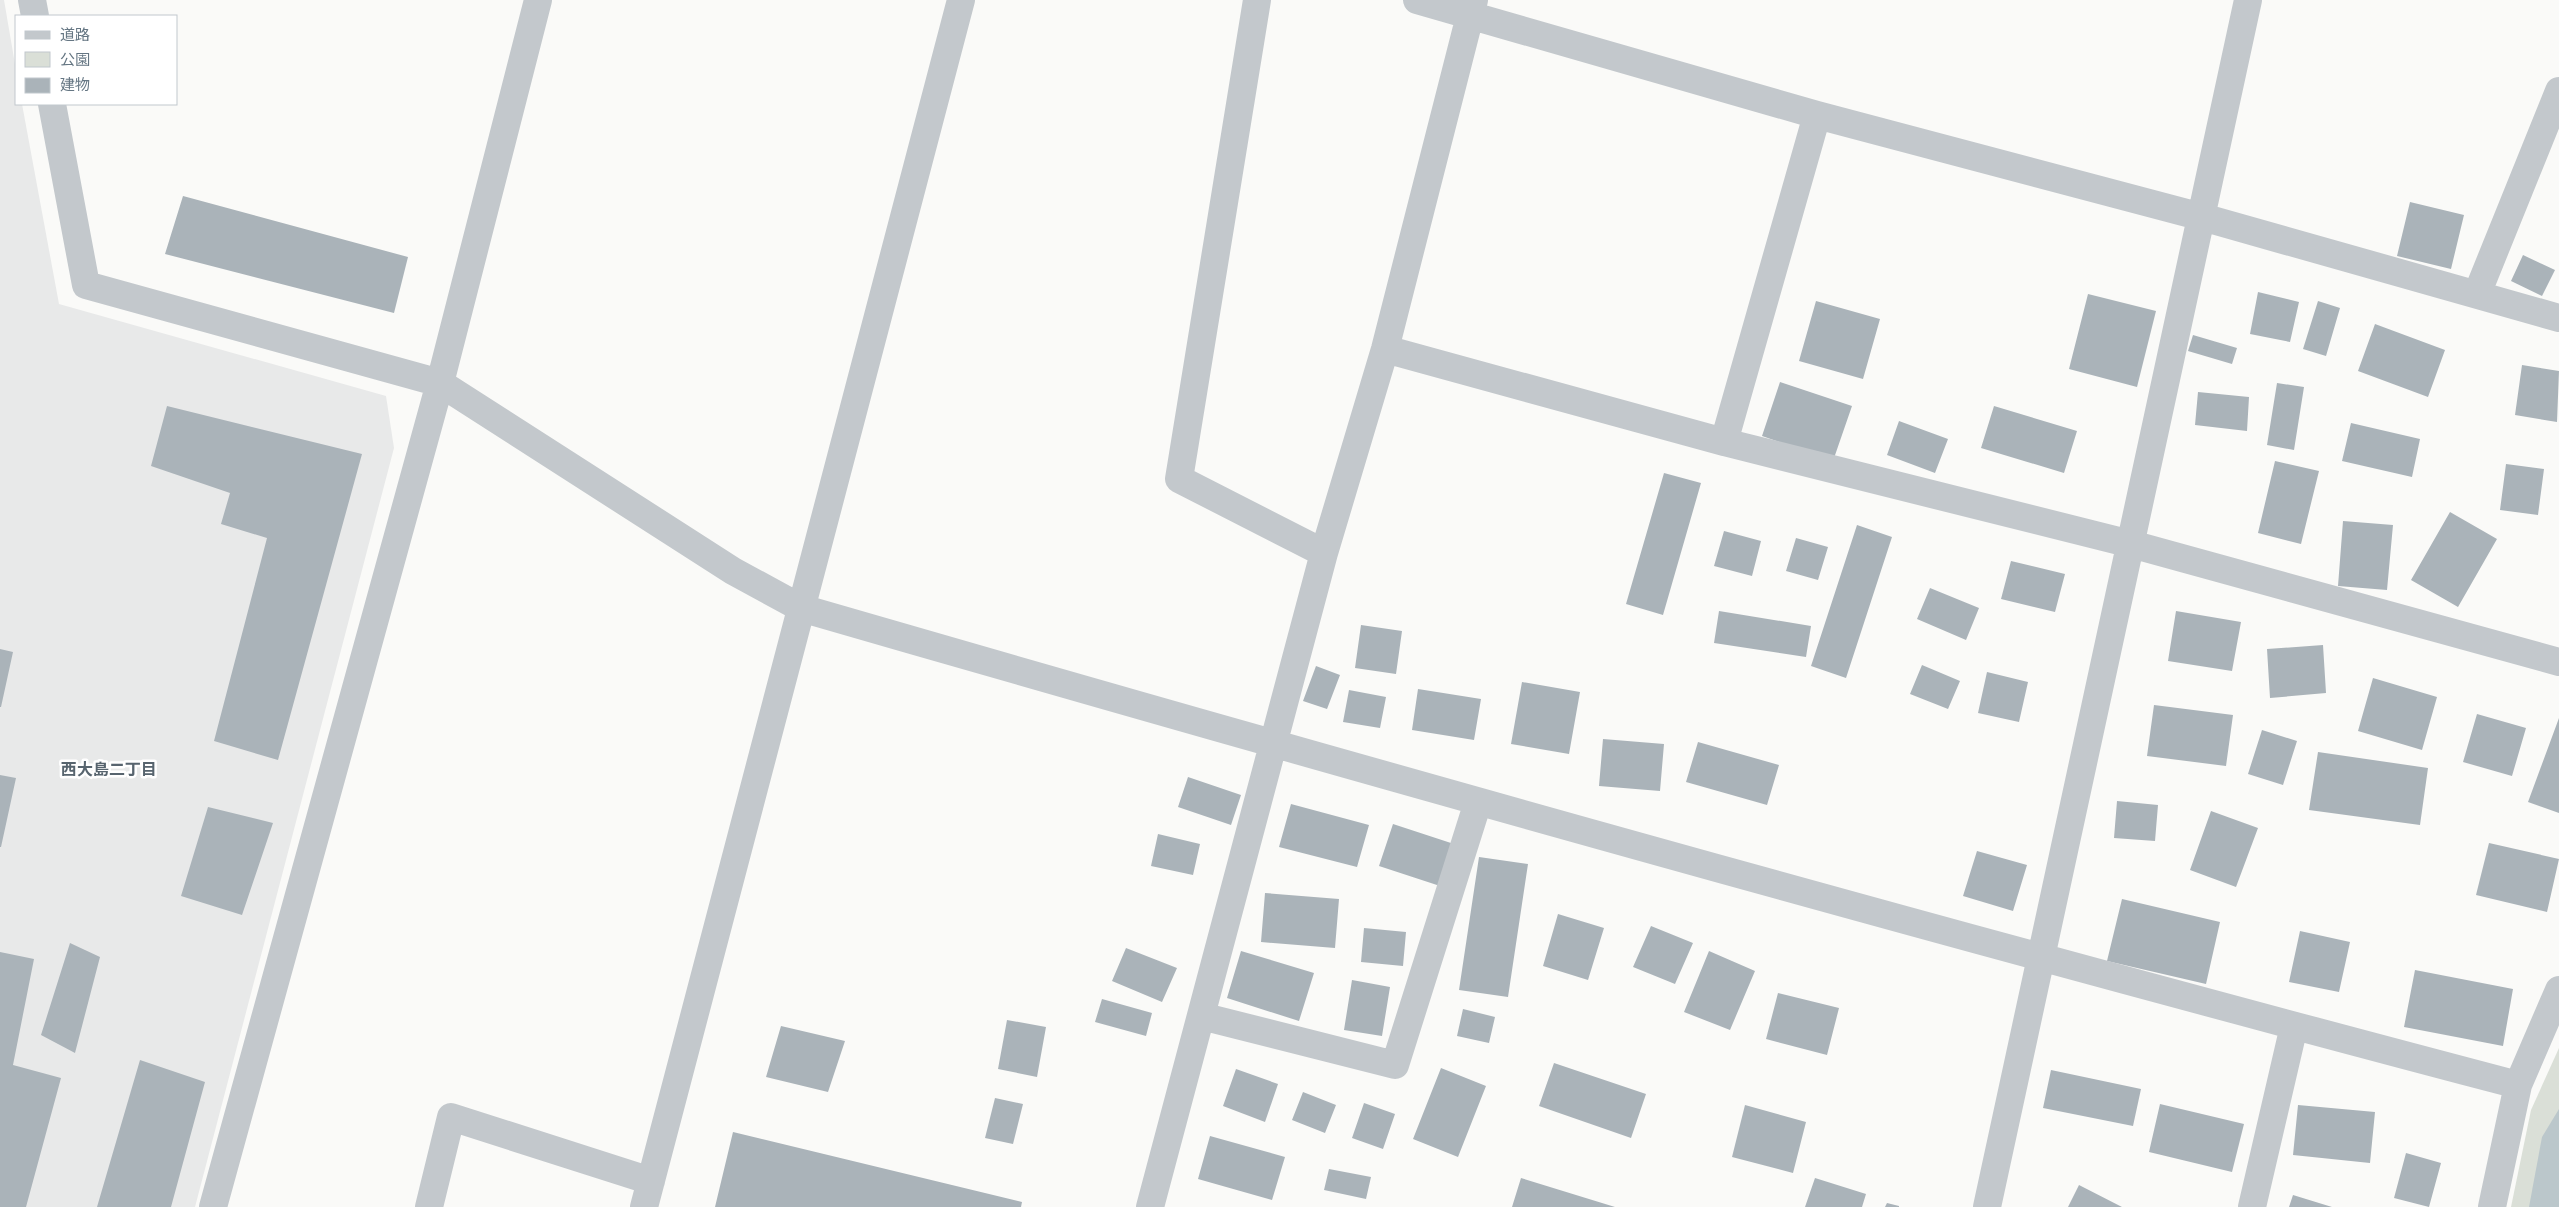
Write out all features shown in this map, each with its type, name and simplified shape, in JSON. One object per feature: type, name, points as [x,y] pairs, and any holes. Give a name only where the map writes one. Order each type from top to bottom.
[{"type":"street","points":[[32,0],[35,15]]},
{"type":"street","points":[[213,1207],[440,383],[538,0]]},
{"type":"street","points":[[644,1207],[961,0]]},
{"type":"street","points":[[1257,0],[1179,479],[1324,553]]},
{"type":"street","points":[[1416,0],[1472,8],[1817,115],[2202,217],[2559,318]]},
{"type":"street","points":[[1987,1207],[2248,0]]},
{"type":"street","points":[[1150,1207],[1324,553],[1386,349],[1472,8]]},
{"type":"street","points":[[2477,294],[2559,91]]},
{"type":"street","points":[[52,105],[86,285],[440,383],[733,571],[800,608],[1478,802],[2294,1026],[2518,1085]]},
{"type":"street","points":[[1724,442],[1817,115]]},
{"type":"street","points":[[1386,349],[1724,442],[2130,544],[2559,662]]},
{"type":"street","points":[[1201,1016],[1395,1065],[1478,802]]},
{"type":"street","points":[[2492,1207],[2518,1085],[2559,990]]},
{"type":"street","points":[[2252,1207],[2294,1026]]},
{"type":"street","points":[[429,1207],[451,1118],[651,1181]]},
{"type":"shaded area","points":[[0,0],[4,0],[15,64],[15,105],[22,105],[59,304],[386,396],[394,448],[195,1207],[0,1207]]},
{"type":"shaded area","points":[[2559,1109],[2559,1207],[2529,1207],[2542,1137]]},
{"type":"green space","points":[[2559,1048],[2559,1207],[2511,1207],[2531,1110]]},
{"type":"building","points":[[183,196],[408,257],[394,313],[165,254]]},
{"type":"building","points":[[2410,202],[2464,215],[2451,269],[2397,256]]},
{"type":"building","points":[[2523,255],[2555,270],[2542,296],[2511,281]]},
{"type":"building","points":[[2258,292],[2299,302],[2290,342],[2250,334]]},
{"type":"building","points":[[2088,294],[2156,311],[2137,387],[2069,369]]},
{"type":"building","points":[[1816,301],[1880,319],[1863,379],[1799,361]]},
{"type":"building","points":[[2318,301],[2340,308],[2326,356],[2303,349]]},
{"type":"building","points":[[2375,324],[2445,350],[2428,397],[2358,371]]},
{"type":"building","points":[[2193,335],[2237,348],[2232,364],[2188,351]]},
{"type":"building","points":[[2522,365],[2559,371],[2557,422],[2515,415]]},
{"type":"building","points":[[1780,382],[1852,406],[1833,461],[1762,436]]},
{"type":"building","points":[[2277,383],[2304,387],[2294,450],[2267,445]]},
{"type":"building","points":[[2198,392],[2249,397],[2247,431],[2195,425]]},
{"type":"building","points":[[167,406],[362,454],[278,760],[214,741],[267,538],[221,524],[230,493],[151,466]]},
{"type":"building","points":[[1994,406],[2077,431],[2064,473],[1981,448]]},
{"type":"building","points":[[1899,421],[1948,439],[1935,473],[1887,455]]},
{"type":"building","points":[[2351,423],[2420,439],[2412,477],[2342,461]]},
{"type":"building","points":[[2275,461],[2319,471],[2301,544],[2258,533]]},
{"type":"building","points":[[2506,464],[2544,469],[2538,515],[2500,510]]},
{"type":"building","points":[[1664,473],[1701,483],[1663,615],[1626,604]]},
{"type":"building","points":[[2450,512],[2497,539],[2458,607],[2411,580]]},
{"type":"building","points":[[2343,521],[2393,525],[2387,590],[2338,586]]},
{"type":"building","points":[[1857,525],[1892,537],[1846,678],[1811,666]]},
{"type":"building","points":[[1724,531],[1761,541],[1752,576],[1714,566]]},
{"type":"building","points":[[1796,538],[1828,547],[1818,580],[1786,571]]},
{"type":"building","points":[[2011,561],[2065,574],[2055,612],[2001,599]]},
{"type":"building","points":[[1930,588],[1979,608],[1966,640],[1917,619]]},
{"type":"building","points":[[1719,611],[1811,626],[1806,657],[1714,643]]},
{"type":"building","points":[[2176,611],[2241,622],[2232,671],[2168,661]]},
{"type":"building","points":[[1361,625],[1402,631],[1396,674],[1355,668]]},
{"type":"building","points":[[2323,645],[2326,693],[2270,698],[2267,649]]},
{"type":"building","points":[[0,649],[13,652],[1,707],[0,707]]},
{"type":"building","points":[[1922,665],[1960,681],[1948,709],[1910,694]]},
{"type":"building","points":[[1316,666],[1340,675],[1327,709],[1303,701]]},
{"type":"building","points":[[1987,672],[2028,682],[2019,722],[1978,713]]},
{"type":"building","points":[[2373,678],[2437,697],[2422,750],[2358,731]]},
{"type":"building","points":[[1522,682],[1580,692],[1569,754],[1511,744]]},
{"type":"building","points":[[1418,689],[1481,699],[1474,740],[1412,730]]},
{"type":"building","points":[[1349,690],[1386,697],[1380,728],[1343,722]]},
{"type":"building","points":[[2154,705],[2233,715],[2226,766],[2147,756]]},
{"type":"building","points":[[2477,714],[2526,728],[2512,776],[2463,762]]},
{"type":"building","points":[[2559,718],[2559,813],[2528,802]]},
{"type":"building","points":[[2262,730],[2297,741],[2283,785],[2248,774]]},
{"type":"building","points":[[1603,739],[1664,744],[1660,791],[1599,786]]},
{"type":"building","points":[[1698,742],[1779,765],[1767,805],[1686,782]]},
{"type":"building","points":[[2318,752],[2428,768],[2420,825],[2309,810]]},
{"type":"building","points":[[0,775],[16,778],[1,847],[0,847]]},
{"type":"building","points":[[1188,777],[1241,795],[1231,825],[1178,807]]},
{"type":"building","points":[[2117,801],[2158,805],[2155,841],[2114,838]]},
{"type":"building","points":[[1291,804],[1369,825],[1357,867],[1279,847]]},
{"type":"building","points":[[208,807],[273,823],[242,915],[181,896]]},
{"type":"building","points":[[2211,811],[2258,828],[2236,887],[2190,870]]},
{"type":"building","points":[[1393,824],[1454,844],[1440,886],[1379,866]]},
{"type":"building","points":[[1158,834],[1200,844],[1193,875],[1151,866]]},
{"type":"building","points":[[2489,843],[2559,859],[2547,912],[2476,895]]},
{"type":"building","points":[[1977,851],[2027,865],[2013,911],[1963,896]]},
{"type":"building","points":[[1479,857],[1528,864],[1508,997],[1459,990]]},
{"type":"building","points":[[1265,893],[1339,899],[1335,948],[1261,942]]},
{"type":"building","points":[[2122,899],[2220,922],[2206,984],[2107,961]]},
{"type":"building","points":[[1558,914],[1604,928],[1588,980],[1543,966]]},
{"type":"building","points":[[1651,926],[1693,943],[1675,984],[1633,967]]},
{"type":"building","points":[[1364,928],[1406,932],[1403,966],[1361,962]]},
{"type":"building","points":[[2300,931],[2350,942],[2339,992],[2289,982]]},
{"type":"building","points":[[70,943],[100,957],[75,1053],[41,1035]]},
{"type":"building","points":[[1126,948],[1177,968],[1162,1002],[1112,981]]},
{"type":"building","points":[[1241,951],[1314,973],[1299,1021],[1227,998]]},
{"type":"building","points":[[1709,951],[1755,971],[1730,1030],[1684,1012]]},
{"type":"building","points":[[0,952],[34,959],[13,1065],[61,1078],[26,1207],[0,1207]]},
{"type":"building","points":[[2415,970],[2513,989],[2503,1046],[2404,1027]]},
{"type":"building","points":[[1352,980],[1390,987],[1382,1036],[1344,1030]]},
{"type":"building","points":[[1778,993],[1839,1008],[1827,1055],[1766,1039]]},
{"type":"building","points":[[1102,999],[1152,1013],[1146,1036],[1095,1022]]},
{"type":"building","points":[[1463,1009],[1495,1017],[1489,1043],[1457,1036]]},
{"type":"building","points":[[1007,1020],[1046,1027],[1037,1077],[998,1069]]},
{"type":"building","points":[[781,1026],[845,1041],[828,1092],[766,1077]]},
{"type":"building","points":[[140,1060],[205,1082],[171,1207],[97,1207]]},
{"type":"building","points":[[1554,1063],[1646,1094],[1631,1138],[1539,1106]]},
{"type":"building","points":[[1441,1068],[1486,1086],[1458,1157],[1413,1139]]},
{"type":"building","points":[[1236,1069],[1278,1084],[1265,1122],[1223,1106]]},
{"type":"building","points":[[2051,1070],[2141,1089],[2133,1126],[2043,1108]]},
{"type":"building","points":[[1303,1092],[1336,1105],[1325,1133],[1292,1120]]},
{"type":"building","points":[[995,1098],[1023,1104],[1013,1144],[985,1138]]},
{"type":"building","points":[[1364,1103],[1395,1114],[1383,1149],[1352,1138]]},
{"type":"building","points":[[2160,1104],[2244,1124],[2232,1172],[2149,1152]]},
{"type":"building","points":[[1745,1105],[1806,1122],[1793,1173],[1732,1157]]},
{"type":"building","points":[[2298,1105],[2375,1112],[2370,1163],[2293,1155]]},
{"type":"building","points":[[733,1132],[1022,1202],[1021,1207],[715,1207]]},
{"type":"building","points":[[1210,1136],[1285,1157],[1272,1200],[1198,1179]]},
{"type":"building","points":[[2406,1153],[2441,1163],[2429,1207],[2394,1198]]},
{"type":"building","points":[[1329,1169],[1371,1177],[1366,1199],[1324,1190]]},
{"type":"building","points":[[1521,1178],[1615,1207],[1512,1207]]},
{"type":"building","points":[[1815,1178],[1866,1194],[1862,1207],[1805,1207]]},
{"type":"building","points":[[2079,1185],[2122,1207],[2068,1207]]},
{"type":"building","points":[[2293,1195],[2332,1207],[2289,1207]]},
{"type":"building","points":[[1887,1203],[1899,1206],[1899,1207],[1885,1207]]},
{"type":"district","name":"西大島二丁目","points":[[109,769]]}]
